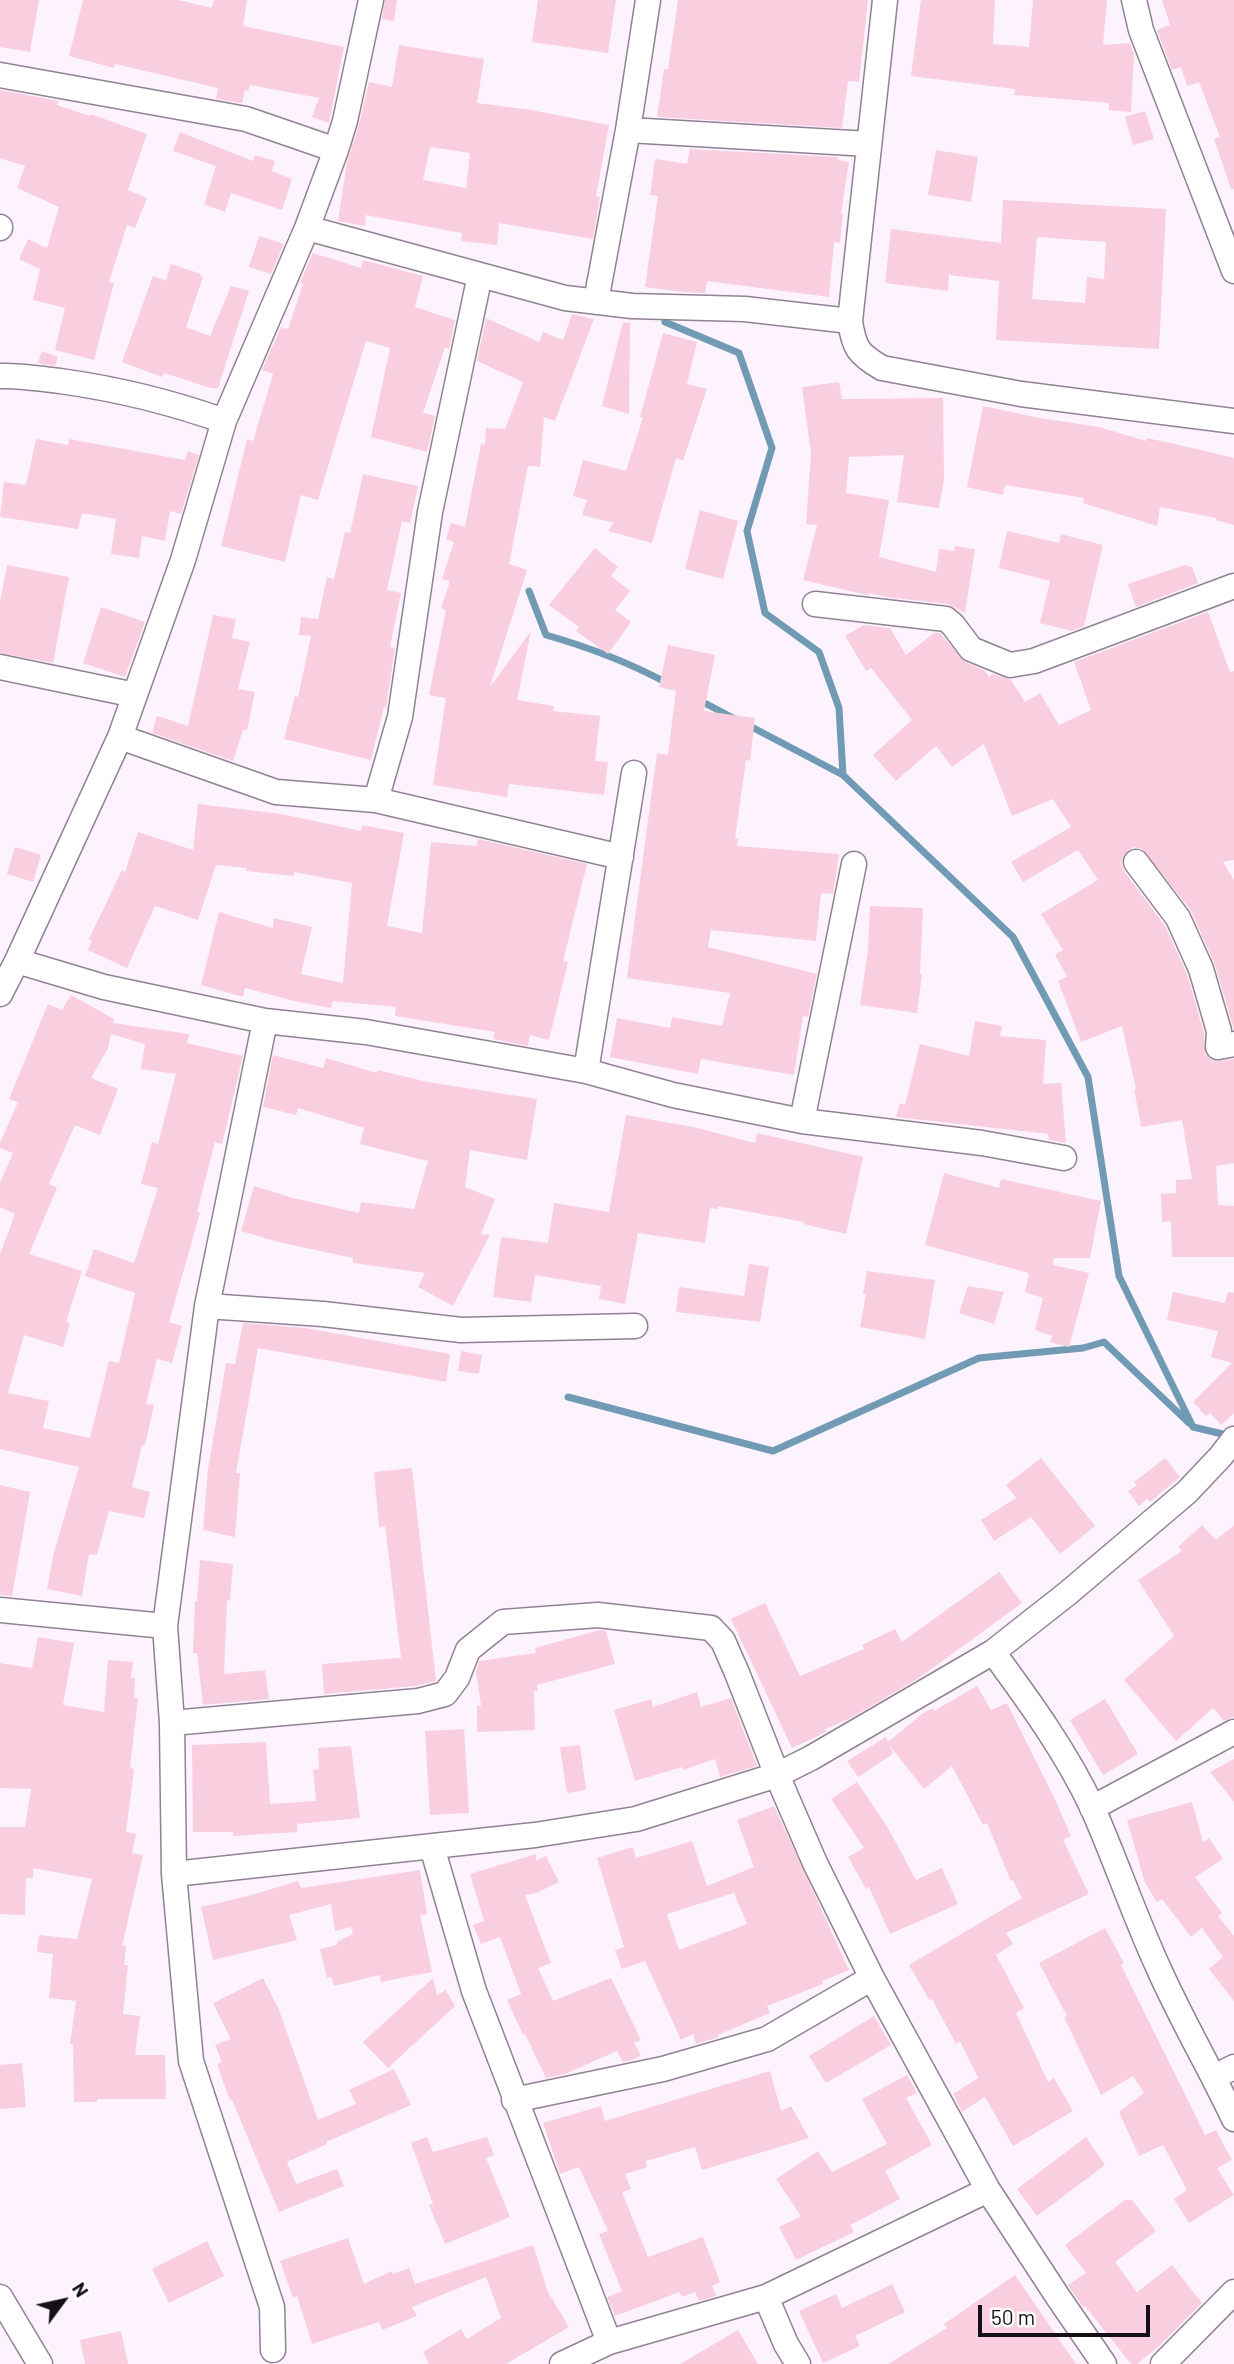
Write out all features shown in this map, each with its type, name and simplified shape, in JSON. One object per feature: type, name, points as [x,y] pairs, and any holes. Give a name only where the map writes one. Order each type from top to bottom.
[{"type":"street","points":[[0,993],[120,737],[183,560],[224,421],[307,228],[336,150],[345,121],[371,0]]},
{"type":"street","points":[[596,301],[628,130],[648,0]]},
{"type":"street","points":[[886,0],[850,321],[853,343],[864,357],[881,368],[1021,394],[1234,421]]},
{"type":"street","points":[[1134,0],[1141,30],[1234,271]]},
{"type":"street","points":[[0,75],[246,119],[336,150]]},
{"type":"street","points":[[628,130],[869,144]]},
{"type":"street","points":[[307,228],[565,298],[632,306],[745,309],[850,321]]},
{"type":"street","points":[[376,800],[400,717],[430,512],[480,275]]},
{"type":"street","points":[[0,376],[94,386],[171,402],[224,421]]},
{"type":"street","points":[[814,604],[946,619],[971,649],[1010,665],[1034,660],[1234,586]]},
{"type":"street","points":[[0,667],[135,695]]},
{"type":"street","points":[[120,737],[276,792],[376,800],[621,856]]},
{"type":"street","points":[[586,1071],[634,773]]},
{"type":"street","points":[[1136,862],[1178,918],[1201,969],[1219,1031],[1218,1047],[1234,1044]]},
{"type":"street","points":[[802,1121],[854,864]]},
{"type":"street","points":[[17,961],[104,987],[265,1020],[366,1032],[586,1071],[673,1095],[802,1121],[982,1143],[1063,1158]]},
{"type":"street","points":[[265,1020],[207,1306],[165,1626],[172,1723],[174,1874],[191,2061],[272,2307],[272,2350]]},
{"type":"street","points":[[207,1306],[323,1314],[461,1330],[635,1326]]},
{"type":"street","points":[[174,1874],[535,1835],[636,1819],[777,1775],[993,1652],[1068,1593],[1187,1492],[1234,1439]]},
{"type":"street","points":[[0,1610],[165,1626]]},
{"type":"street","points":[[172,1723],[418,1701],[445,1694],[457,1678],[468,1650],[503,1622],[597,1615],[711,1628],[723,1641],[815,1863],[872,1978],[988,2189],[1104,2364]]},
{"type":"street","points":[[993,1652],[1060,1750],[1092,1808],[1172,1998],[1224,2072],[1234,2119]]},
{"type":"street","points":[[1092,1808],[1234,1732]]},
{"type":"street","points":[[432,1847],[474,1991],[609,2342]]},
{"type":"street","points":[[514,2100],[663,2069],[766,2039],[872,1978]]},
{"type":"street","points":[[562,2364],[609,2342],[766,2297],[988,2189]]},
{"type":"street","points":[[1163,2364],[1234,2292]]},
{"type":"street","points":[[0,2297],[40,2364]]},
{"type":"street","points":[[766,2297],[786,2344],[798,2364]]},
{"type":"building","points":[[0,0],[39,0],[30,52],[0,47]]},
{"type":"building","points":[[83,0],[178,0],[212,8],[214,0],[247,0],[243,26],[344,47],[329,123],[312,117],[319,98],[250,85],[248,91],[245,90],[242,103],[216,99],[218,88],[115,64],[114,68],[69,56]]},
{"type":"building","points":[[385,0],[397,0],[394,21],[382,19]]},
{"type":"building","points":[[538,0],[616,0],[608,53],[532,42]]},
{"type":"building","points":[[678,0],[868,0],[859,82],[848,81],[842,128],[657,117],[664,69],[668,69]]},
{"type":"building","points":[[921,0],[995,0],[993,44],[1029,47],[1033,0],[1107,0],[1103,45],[1130,43],[1134,54],[1131,112],[1109,110],[1109,103],[1014,95],[1015,89],[911,76]]},
{"type":"building","points":[[1162,0],[1234,0],[1234,189],[1231,189],[1214,139],[1220,137],[1199,82],[1187,86],[1181,67],[1172,70],[1157,30],[1170,25]]},
{"type":"building","points":[[399,45],[484,59],[477,103],[609,125],[596,196],[600,197],[593,239],[499,223],[497,245],[461,241],[462,233],[366,215],[365,226],[338,221],[347,162],[369,82],[392,87]],"holes":[[[430,147],[470,153],[466,188],[423,180]]]},
{"type":"building","points":[[0,90],[59,101],[57,105],[147,134],[128,190],[147,198],[135,228],[127,225],[109,282],[114,283],[94,360],[55,350],[65,308],[33,300],[40,269],[19,259],[28,239],[47,248],[59,207],[17,188],[25,166],[0,158]]},
{"type":"building","points":[[1145,111],[1154,139],[1133,145],[1125,117]]},
{"type":"building","points":[[180,132],[253,161],[255,155],[275,161],[272,171],[292,179],[282,210],[231,193],[225,212],[204,204],[216,166],[173,151]]},
{"type":"building","points":[[690,149],[838,157],[838,160],[849,162],[841,214],[840,243],[834,242],[829,297],[707,281],[705,293],[645,287],[658,196],[650,195],[655,159],[687,164]]},
{"type":"building","points":[[936,150],[978,157],[971,202],[928,195]]},
{"type":"building","points":[[1003,200],[1166,209],[1159,349],[996,340],[999,281],[949,275],[948,291],[885,283],[891,229],[1001,243]],"holes":[[[1037,237],[1106,242],[1104,279],[1087,277],[1085,303],[1032,299]]]},
{"type":"building","points":[[259,236],[284,244],[271,274],[249,267]]},
{"type":"building","points":[[313,253],[361,268],[363,260],[423,276],[415,307],[455,320],[449,349],[445,347],[423,413],[435,416],[427,452],[371,437],[390,348],[366,341],[318,500],[301,495],[285,562],[221,546],[247,439],[253,441],[273,374],[262,370],[281,327],[288,329],[303,284],[300,283]]},
{"type":"building","points":[[171,264],[203,277],[186,327],[210,336],[231,286],[249,291],[218,388],[164,373],[162,377],[122,362],[153,276],[166,281]]},
{"type":"building","points":[[572,314],[594,319],[555,421],[544,417],[540,467],[528,466],[509,564],[527,570],[490,687],[531,631],[517,700],[554,706],[553,711],[600,716],[595,761],[608,762],[604,795],[509,784],[507,797],[433,785],[446,698],[429,695],[446,610],[441,608],[450,581],[442,579],[454,542],[446,539],[451,523],[465,527],[481,444],[485,445],[486,428],[505,429],[523,382],[477,361],[486,318],[539,342],[543,332],[563,340]]},
{"type":"building","points":[[623,322],[630,323],[629,414],[602,406]]},
{"type":"building","points":[[663,333],[697,342],[687,384],[707,389],[683,461],[676,458],[652,543],[608,531],[614,523],[582,515],[587,500],[573,496],[583,460],[626,471],[643,417],[640,417]]},
{"type":"building","points":[[42,351],[58,357],[55,366],[38,363]]},
{"type":"building","points":[[839,382],[842,399],[943,398],[944,479],[939,508],[897,502],[904,455],[849,457],[846,493],[889,500],[879,557],[936,572],[939,549],[954,551],[955,546],[975,549],[965,613],[948,604],[869,593],[870,595],[867,595],[803,580],[817,525],[806,524],[811,454],[802,387]]},
{"type":"building","points":[[983,406],[1099,427],[1146,441],[1146,438],[1234,458],[1234,525],[1216,518],[1160,507],[1157,526],[1083,503],[1084,498],[1005,485],[1003,495],[967,487]]},
{"type":"building","points":[[36,439],[68,445],[69,439],[185,460],[188,451],[199,455],[181,514],[170,511],[165,541],[142,536],[139,558],[111,554],[116,519],[82,513],[78,529],[0,517],[4,482],[26,485]]},
{"type":"building","points":[[363,474],[418,486],[410,523],[402,521],[387,590],[401,593],[390,647],[395,648],[386,708],[384,707],[371,760],[284,739],[295,696],[298,697],[311,636],[299,635],[301,617],[318,619],[327,577],[334,579],[345,532],[350,533]]},
{"type":"building","points":[[700,510],[738,521],[723,579],[685,569]]},
{"type":"building","points":[[1007,531],[1059,543],[1061,534],[1103,545],[1084,626],[1072,631],[1040,623],[1050,581],[999,568]]},
{"type":"building","points":[[595,548],[618,567],[611,576],[630,591],[615,610],[631,622],[608,654],[576,631],[579,627],[549,605]]},
{"type":"building","points":[[7,565],[69,577],[53,663],[0,653],[0,602]]},
{"type":"building","points":[[1185,565],[1192,567],[1198,583],[1136,607],[1128,584]]},
{"type":"building","points":[[101,607],[145,622],[125,677],[83,663]]},
{"type":"building","points":[[1208,612],[1230,672],[1234,671],[1234,860],[1223,862],[1234,880],[1234,1030],[1215,965],[1190,909],[1142,849],[1135,847],[1128,850],[1121,863],[1124,871],[1165,926],[1187,974],[1204,1033],[1205,1054],[1213,1061],[1234,1059],[1234,1163],[1216,1166],[1218,1205],[1234,1206],[1234,1257],[1172,1257],[1171,1221],[1162,1222],[1161,1194],[1176,1193],[1176,1180],[1192,1179],[1182,1120],[1141,1127],[1136,1089],[1122,1026],[1081,1042],[1058,981],[1067,976],[1055,955],[1063,950],[1041,914],[1098,880],[1078,850],[1023,882],[1011,862],[1071,827],[1053,799],[1012,816],[984,744],[952,767],[936,746],[896,781],[873,755],[912,720],[871,668],[866,671],[845,636],[864,625],[890,628],[906,655],[934,633],[940,633],[965,662],[984,670],[989,677],[993,674],[1011,680],[1025,702],[1040,693],[1059,725],[1091,710],[1074,662]]},
{"type":"building","points":[[213,615],[236,619],[232,638],[250,642],[238,689],[255,692],[247,730],[243,730],[233,761],[152,733],[157,716],[188,726]]},
{"type":"building","points":[[668,645],[715,655],[704,711],[755,718],[750,761],[746,760],[735,839],[738,839],[737,846],[839,854],[833,894],[821,893],[816,941],[711,930],[708,947],[817,974],[808,1017],[803,1016],[794,1075],[701,1059],[698,1074],[610,1057],[617,1018],[670,1028],[672,1017],[722,1026],[730,993],[627,978],[657,753],[668,755],[676,691],[659,687]]},
{"type":"building","points":[[198,804],[282,814],[361,831],[362,825],[404,833],[387,926],[422,933],[431,842],[477,846],[478,839],[587,864],[563,961],[568,962],[549,1040],[530,1035],[528,1046],[493,1039],[495,1032],[395,1016],[396,1007],[333,1001],[331,1008],[245,988],[243,997],[201,985],[219,912],[273,928],[274,918],[312,927],[301,974],[343,983],[352,883],[294,872],[294,876],[216,865],[198,920],[155,906],[127,968],[88,950],[92,941],[89,939],[122,870],[125,872],[138,832],[193,850]]},
{"type":"building","points":[[15,847],[41,855],[33,882],[7,874]]},
{"type":"building","points":[[870,906],[923,908],[922,974],[917,1013],[860,1005],[868,949]]},
{"type":"building","points":[[71,995],[114,1019],[113,1023],[189,1034],[187,1043],[243,1056],[222,1144],[215,1142],[197,1212],[200,1213],[169,1322],[182,1326],[172,1363],[157,1359],[146,1404],[154,1405],[132,1487],[150,1492],[144,1518],[109,1511],[97,1555],[89,1554],[82,1596],[47,1589],[54,1552],[79,1467],[0,1449],[0,1254],[15,1214],[0,1207],[0,1183],[13,1153],[0,1148],[0,1143],[18,1102],[9,1099],[48,1004],[62,1010]],"holes":[[[111,1034],[145,1044],[141,1069],[176,1074],[158,1144],[152,1142],[141,1184],[158,1188],[134,1263],[94,1249],[85,1276],[135,1293],[119,1363],[109,1361],[90,1438],[43,1428],[49,1401],[8,1393],[24,1335],[63,1347],[70,1323],[66,1322],[82,1271],[29,1254],[57,1188],[49,1184],[75,1125],[100,1135],[118,1089],[91,1078],[108,1048]]]},
{"type":"building","points":[[975,1021],[1002,1026],[1000,1036],[1046,1040],[1043,1084],[1061,1083],[1066,1143],[1049,1140],[1048,1134],[896,1117],[900,1103],[905,1105],[920,1044],[969,1056]]},
{"type":"building","points":[[273,1055],[323,1068],[326,1058],[377,1073],[377,1070],[428,1082],[537,1099],[527,1160],[470,1150],[465,1187],[495,1199],[481,1234],[490,1235],[453,1306],[418,1287],[425,1273],[353,1263],[353,1258],[241,1231],[254,1186],[359,1213],[361,1202],[414,1209],[428,1161],[360,1144],[364,1128],[298,1108],[296,1115],[263,1107]]},
{"type":"building","points":[[626,1115],[693,1127],[755,1143],[757,1133],[863,1157],[846,1234],[804,1222],[718,1206],[717,1209],[710,1208],[705,1243],[638,1233],[625,1304],[599,1299],[601,1286],[535,1275],[531,1302],[493,1297],[501,1237],[548,1243],[554,1203],[609,1212]]},
{"type":"building","points":[[944,1173],[999,1188],[1001,1179],[1101,1201],[1090,1258],[1054,1258],[1053,1265],[1089,1273],[1069,1347],[1050,1342],[1052,1336],[1035,1330],[1043,1298],[1025,1292],[1029,1273],[925,1245]]},
{"type":"building","points":[[749,1264],[769,1267],[760,1322],[676,1312],[679,1287],[744,1296]]},
{"type":"building","points":[[867,1271],[935,1280],[925,1339],[860,1327]]},
{"type":"building","points":[[968,1286],[1004,1292],[994,1324],[959,1313]]},
{"type":"building","points":[[1173,1292],[1225,1303],[1228,1292],[1234,1293],[1234,1413],[1221,1425],[1210,1413],[1206,1416],[1193,1402],[1232,1363],[1211,1357],[1218,1331],[1167,1320]]},
{"type":"building","points":[[243,1323],[305,1328],[450,1354],[446,1382],[258,1348],[236,1473],[240,1473],[235,1537],[203,1530],[208,1469],[226,1363],[235,1364]]},
{"type":"building","points":[[461,1351],[482,1355],[479,1374],[458,1371]]},
{"type":"building","points":[[1041,1458],[1095,1526],[1060,1554],[1031,1517],[994,1541],[981,1520],[1016,1498],[1006,1485]]},
{"type":"building","points":[[1165,1458],[1180,1477],[1150,1502],[1147,1499],[1139,1506],[1128,1491],[1137,1485],[1134,1482]]},
{"type":"building","points":[[412,1468],[436,1681],[415,1686],[324,1694],[322,1664],[401,1658],[385,1526],[379,1527],[374,1472]]},
{"type":"building","points":[[0,1485],[30,1492],[12,1596],[0,1595]]},
{"type":"building","points":[[1202,1525],[1216,1540],[1234,1525],[1234,1717],[1224,1721],[1213,1708],[1176,1741],[1124,1680],[1174,1636],[1138,1580],[1182,1551],[1178,1547]]},
{"type":"building","points":[[200,1560],[233,1564],[230,1601],[227,1600],[224,1674],[265,1670],[269,1699],[203,1705],[197,1653],[193,1653]]},
{"type":"building","points":[[999,1572],[1022,1603],[919,1678],[849,1719],[825,1729],[826,1732],[792,1748],[731,1619],[765,1603],[800,1676],[864,1649],[862,1645],[895,1629],[902,1642]]},
{"type":"building","points":[[600,1630],[606,1631],[615,1664],[537,1685],[538,1691],[534,1691],[535,1730],[477,1732],[477,1706],[481,1706],[476,1672],[479,1661],[536,1653],[535,1648]]},
{"type":"building","points":[[38,1637],[74,1643],[63,1705],[104,1712],[108,1660],[133,1662],[131,1678],[135,1678],[134,1698],[138,1698],[130,1768],[134,1769],[126,1832],[136,1834],[132,1853],[143,1855],[122,1946],[126,1946],[124,1965],[128,1965],[123,2014],[140,2016],[135,2055],[165,2055],[166,2099],[97,2099],[97,2102],[74,2102],[73,2044],[70,2044],[76,2001],[49,1998],[53,1954],[37,1952],[39,1935],[77,1939],[92,1879],[33,1868],[33,1878],[26,1878],[25,1915],[0,1914],[0,1827],[25,1827],[31,1789],[0,1788],[0,1663],[32,1668]]},
{"type":"building","points":[[977,1686],[991,1710],[1007,1703],[1071,1836],[1063,1840],[1089,1894],[1006,1933],[1013,1944],[996,1955],[1024,2008],[1016,2013],[1048,2082],[1054,2078],[1073,2111],[1013,2146],[985,2097],[962,2112],[953,2094],[978,2078],[960,2041],[956,2044],[932,1999],[930,2001],[909,1965],[1022,1898],[1013,1880],[1011,1881],[987,1823],[983,1825],[952,1766],[924,1789],[890,1746],[893,1754],[858,1777],[847,1761],[886,1737],[888,1742],[922,1714],[933,1708],[934,1711]]},
{"type":"building","points":[[697,1692],[701,1707],[731,1698],[757,1766],[720,1777],[715,1759],[683,1770],[682,1767],[635,1781],[614,1710],[651,1699],[653,1707]]},
{"type":"building","points":[[1105,1699],[1138,1754],[1103,1775],[1070,1720]]},
{"type":"building","points":[[464,1729],[469,1813],[430,1815],[425,1731]]},
{"type":"building","points":[[266,1742],[270,1804],[316,1801],[313,1770],[319,1769],[318,1748],[351,1746],[360,1818],[297,1824],[297,1832],[233,1836],[233,1832],[193,1832],[192,1745]]},
{"type":"building","points":[[580,1745],[586,1790],[567,1793],[560,1747]]},
{"type":"building","points":[[1234,1759],[1234,1802],[1210,1772]]},
{"type":"building","points":[[857,1782],[888,1828],[916,1880],[942,1868],[958,1904],[890,1934],[869,1887],[866,1889],[848,1857],[864,1848],[831,1799]]},
{"type":"building","points":[[1192,1802],[1203,1842],[1209,1838],[1223,1859],[1195,1877],[1222,1913],[1218,1916],[1234,1936],[1234,2001],[1209,1969],[1223,1957],[1202,1928],[1191,1937],[1162,1899],[1157,1902],[1145,1883],[1127,1820]]},
{"type":"building","points":[[774,1806],[849,1970],[822,1981],[823,1984],[767,2006],[770,2013],[718,2035],[719,2037],[696,2044],[693,2034],[681,2040],[645,1961],[622,1969],[615,1950],[624,1947],[597,1858],[633,1847],[636,1858],[692,1841],[707,1886],[754,1867],[737,1820]],"holes":[[[734,1893],[747,1924],[679,1950],[667,1914]]]},
{"type":"building","points":[[536,1854],[536,1861],[546,1856],[559,1882],[525,1895],[551,1963],[538,1968],[553,2001],[611,1978],[641,2040],[634,2043],[641,2055],[633,2060],[623,2062],[617,2051],[565,2074],[546,2078],[525,2034],[523,2035],[507,2000],[521,1994],[500,1937],[481,1944],[473,1925],[484,1921],[470,1874]]},
{"type":"building","points":[[420,1870],[427,1914],[420,1915],[432,1972],[381,1982],[380,1975],[334,1986],[331,1977],[327,1978],[320,1949],[337,1945],[337,1942],[353,1934],[351,1927],[335,1931],[331,1904],[289,1915],[297,1940],[213,1960],[201,1907],[298,1881],[301,1888]]},
{"type":"building","points":[[1105,1928],[1205,2135],[1216,2130],[1232,2160],[1217,2168],[1234,2195],[1189,2223],[1174,2199],[1187,2190],[1163,2145],[1139,2156],[1119,2112],[1144,2093],[1133,2076],[1101,2095],[1064,2017],[1067,2016],[1039,1963]]},
{"type":"building","points":[[263,1978],[279,2010],[318,2120],[356,2104],[349,2090],[394,2069],[411,2105],[287,2162],[296,2184],[337,2169],[344,2186],[279,2212],[232,2100],[230,2101],[217,2064],[222,2062],[215,2045],[231,2039],[213,2003]]},
{"type":"building","points":[[433,1978],[437,1995],[446,1990],[455,2006],[388,2068],[363,2042]]},
{"type":"building","points":[[874,2016],[891,2045],[826,2083],[809,2056]]},
{"type":"building","points":[[22,2063],[26,2107],[0,2109],[0,2065]]},
{"type":"building","points":[[770,2071],[781,2111],[791,2106],[809,2138],[702,2170],[695,2147],[646,2161],[647,2167],[625,2174],[631,2189],[622,2192],[648,2257],[703,2237],[720,2282],[712,2286],[716,2296],[699,2301],[695,2292],[682,2297],[680,2292],[615,2316],[607,2297],[622,2291],[599,2234],[608,2231],[579,2167],[560,2174],[543,2123],[601,2106],[605,2121]]},
{"type":"building","points":[[907,2075],[917,2093],[906,2098],[932,2145],[885,2171],[900,2199],[850,2225],[854,2232],[796,2260],[779,2227],[801,2216],[776,2179],[818,2151],[832,2172],[887,2144],[862,2099]]},
{"type":"building","points":[[427,2137],[433,2152],[487,2137],[494,2155],[486,2158],[510,2217],[445,2244],[429,2205],[433,2204],[411,2143]]},
{"type":"building","points":[[1086,2137],[1105,2165],[1037,2216],[1017,2189]]},
{"type":"building","points":[[1125,2200],[1132,2200],[1156,2231],[1115,2262],[1137,2292],[1172,2265],[1202,2303],[1137,2364],[1131,2364],[1068,2285],[1086,2273],[1065,2245]]},
{"type":"building","points":[[348,2238],[364,2284],[392,2271],[393,2274],[409,2268],[415,2284],[533,2245],[548,2292],[569,2327],[506,2364],[429,2364],[423,2352],[461,2329],[467,2339],[501,2318],[486,2277],[412,2307],[417,2316],[382,2330],[379,2322],[312,2344],[297,2296],[293,2298],[280,2261]]},
{"type":"building","points":[[207,2241],[224,2276],[169,2303],[152,2269]]},
{"type":"building","points":[[1015,2275],[1076,2364],[888,2364],[947,2328],[944,2324]]},
{"type":"building","points":[[892,2284],[905,2312],[855,2336],[860,2346],[823,2363],[799,2311],[836,2294],[842,2308]]},
{"type":"building","points":[[738,2330],[758,2364],[680,2364]]},
{"type":"building","points":[[121,2331],[128,2364],[85,2364],[80,2340]]},
{"type":"waterway","points":[[665,322],[739,353],[772,448],[747,531],[765,613],[819,652],[839,708],[843,775]]},
{"type":"waterway","points":[[529,591],[546,635],[608,656],[667,683]]},
{"type":"waterway","points":[[699,700],[735,719]]},
{"type":"waterway","points":[[746,724],[843,775],[1013,937],[1088,1077],[1119,1276],[1193,1427],[1231,1436]]},
{"type":"waterway","points":[[568,1397],[773,1451],[979,1358],[1083,1348],[1104,1342],[1189,1423]]}]
